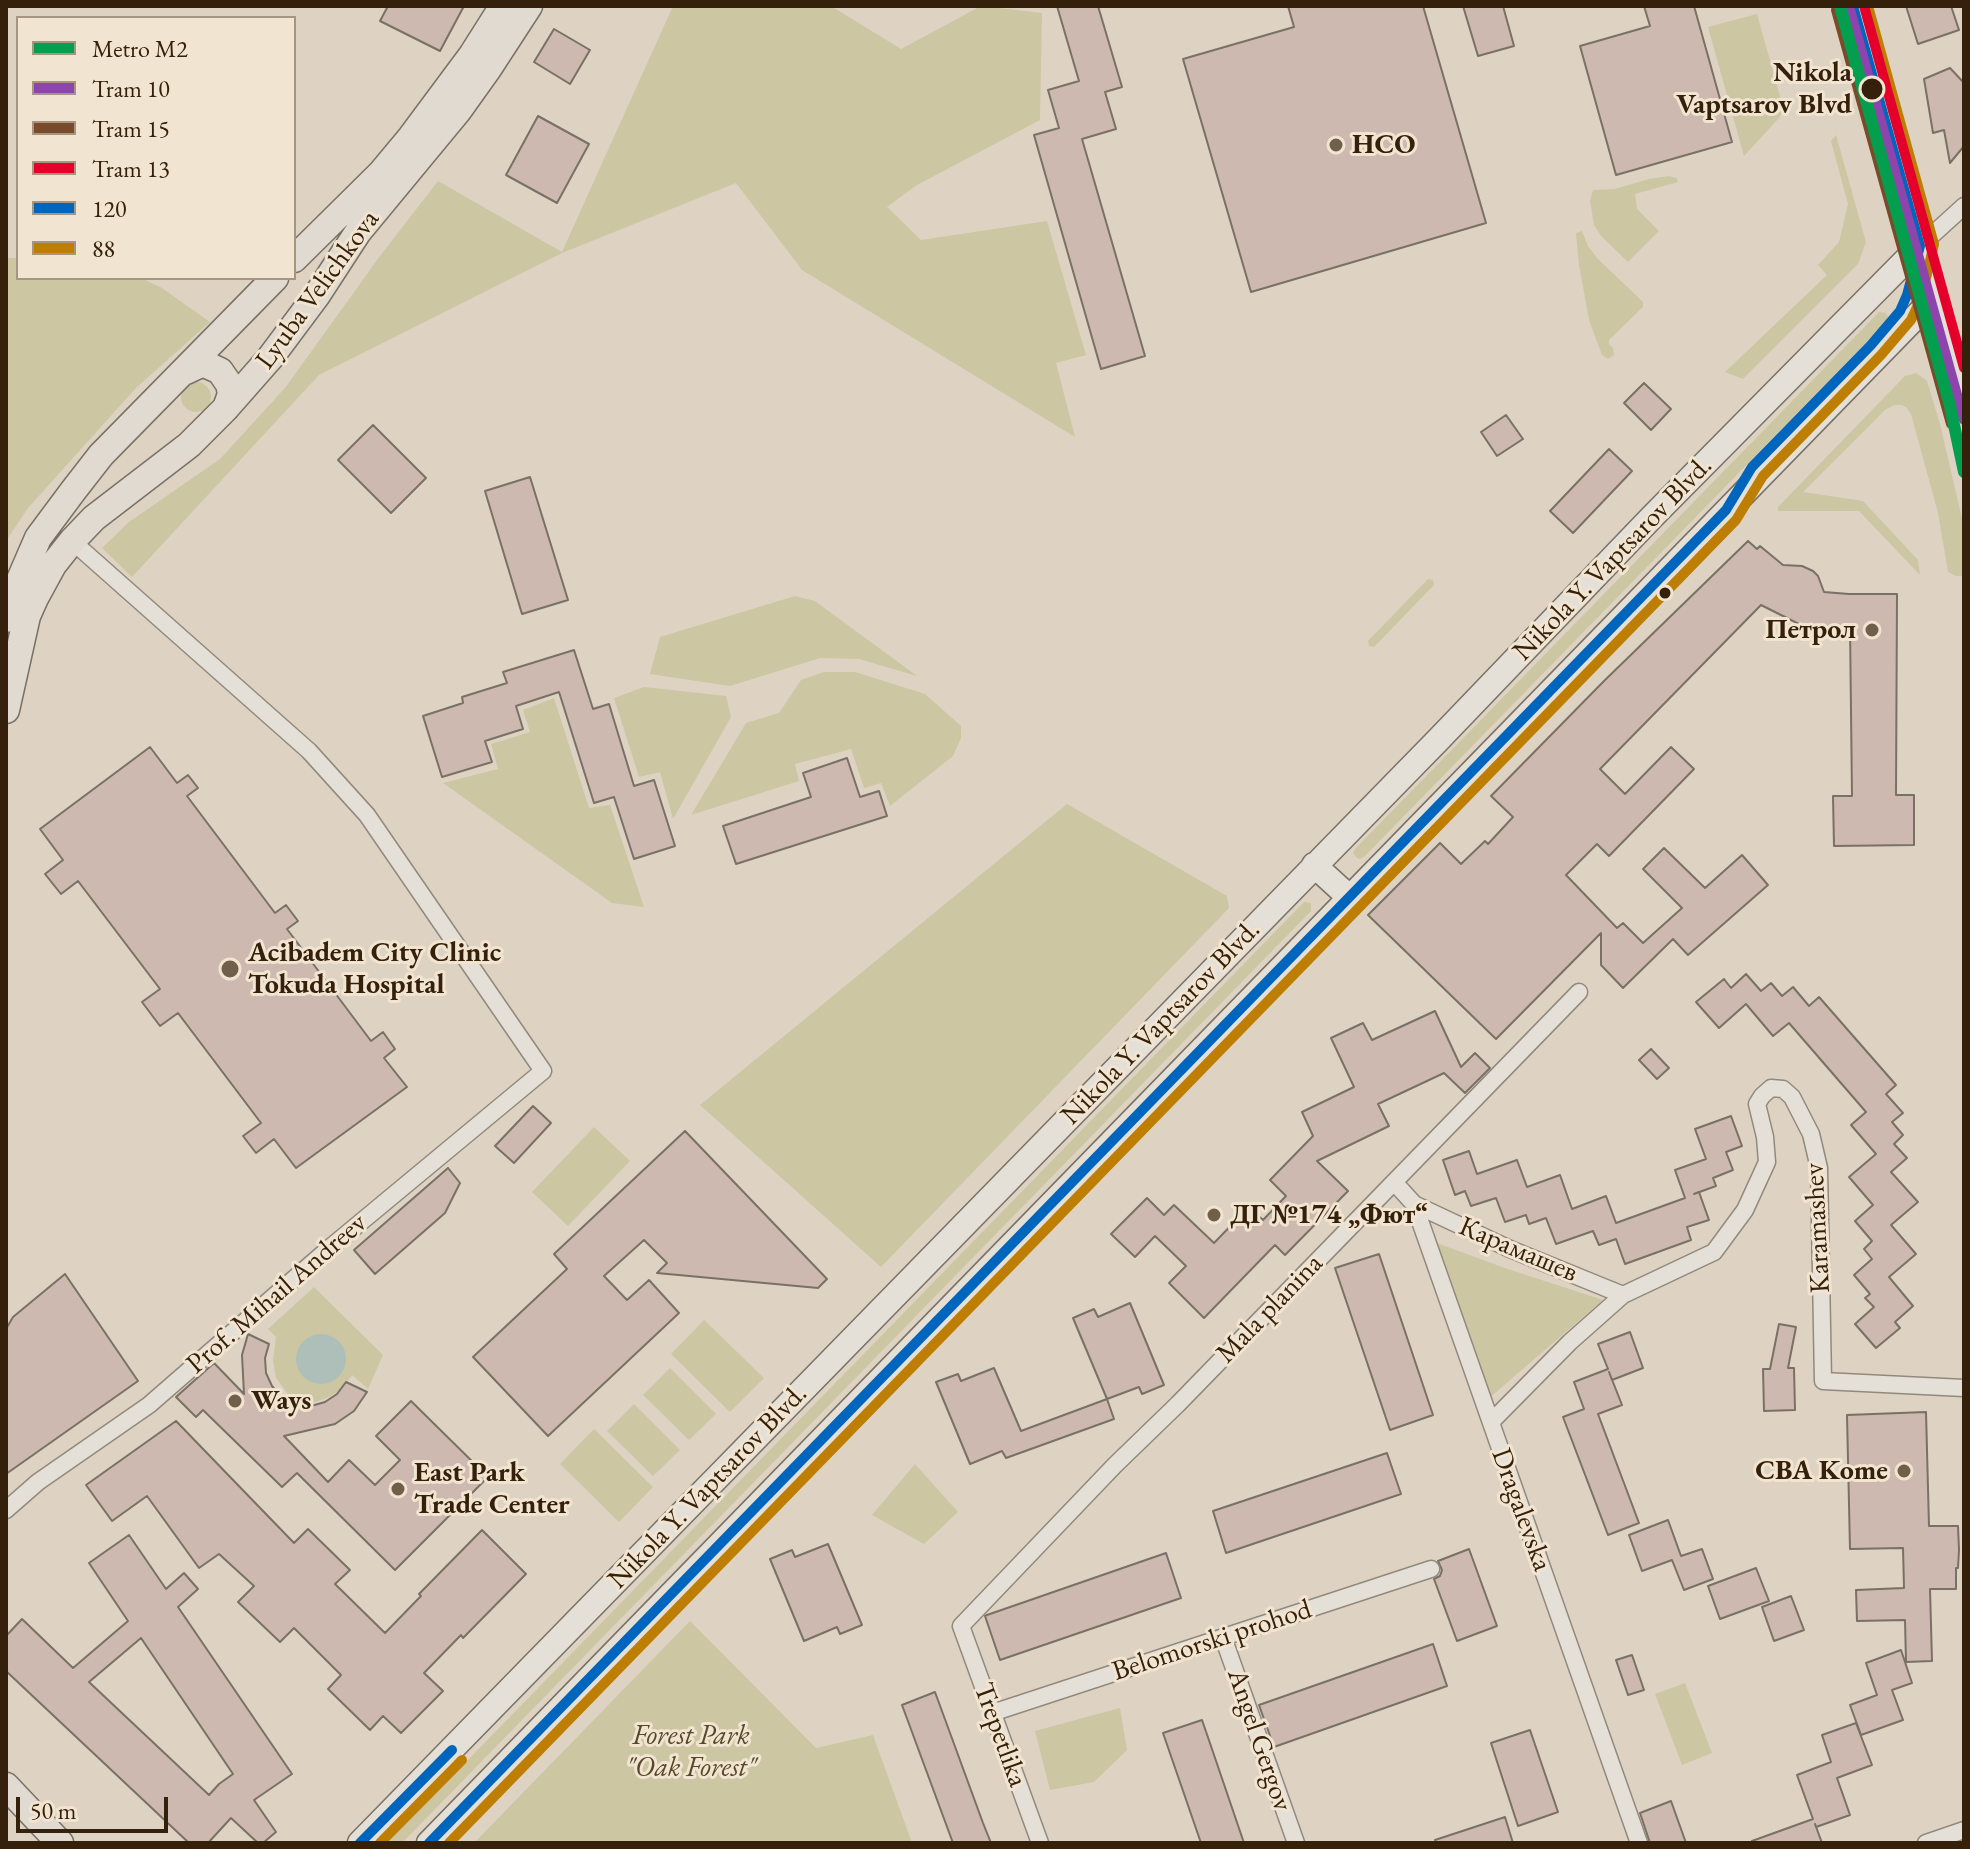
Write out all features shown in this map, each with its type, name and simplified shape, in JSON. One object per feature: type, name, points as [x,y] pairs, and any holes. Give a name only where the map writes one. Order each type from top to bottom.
[{"type":"main road","name":"Lyuba Velichkova","points":[[296,257],[381,173],[411,137],[472,55],[503,6]]},
{"type":"main road","name":"Lyuba Velichkova","points":[[6,710],[27,616],[44,580],[72,541],[94,518],[189,445],[270,358],[317,295],[358,232],[458,111],[529,6]]},
{"type":"main road","points":[[1853,6],[1964,402]]},
{"type":"main road","name":"Nikola Y. Vaptsarov Blvd.","points":[[360,1843],[1920,246]]},
{"type":"main road","name":"Lyuba Velichkova","points":[[9,608],[38,538],[101,455],[273,280]]},
{"type":"main road","name":"Nikola Y. Vaptsarov Blvd.","points":[[429,1843],[1934,298]]},
{"type":"main road","points":[[186,371],[201,364],[220,371],[229,384],[231,394],[226,408]]},
{"type":"main road","points":[[101,455],[97,473],[102,485],[110,491],[132,488]]},
{"type":"main road","points":[[1314,865],[1349,897]]},
{"type":"main road","points":[[6,1786],[60,1843]]},
{"type":"street","name":"Nikola Y. Vaptsarov Blvd.","points":[[1920,246],[1963,208]]},
{"type":"street","name":"Prof. Mihail Andreev","points":[[6,1510],[38,1482],[149,1405],[326,1251],[543,1071],[367,815],[309,751],[72,541]]},
{"type":"street","name":"Mala planina","points":[[961,1626],[1579,992]]},
{"type":"street","name":"Karamashev","points":[[1491,1422],[1570,1342],[1623,1295],[1714,1252],[1745,1210],[1767,1162],[1757,1104],[1771,1088],[1783,1089],[1792,1097],[1811,1134],[1819,1168],[1823,1381],[1964,1388]]},
{"type":"street","name":"Dragalevska","points":[[1394,1182],[1414,1204],[1639,1843]]},
{"type":"street","name":"Карамашев","points":[[1414,1204],[1510,1249],[1623,1295]]},
{"type":"street","name":"Belomorski prohod","points":[[992,1713],[1431,1569]]},
{"type":"street","name":"Trepetlika","points":[[961,1626],[1040,1843]]},
{"type":"street","name":"Angel Gergov","points":[[1223,1637],[1296,1843]]},
{"type":"street","points":[[1926,1843],[1964,1830]]},
{"type":"green space","points":[[673,6],[831,6],[901,49],[981,6],[1042,13],[1040,120],[917,185],[887,207],[921,240],[1047,221],[1086,355],[1056,363],[1075,437],[802,270],[736,183],[562,253],[319,375],[132,577],[102,548],[129,522],[220,459],[285,388],[438,181],[562,252]]},
{"type":"green space","points":[[1757,14],[1783,107],[1780,117],[1744,156],[1708,27]]},
{"type":"green space","points":[[1836,135],[1866,242],[1858,264],[1743,379],[1725,372],[1827,275],[1818,265],[1839,242],[1848,204],[1831,141]]},
{"type":"green space","points":[[1669,176],[1677,178],[1678,182],[1635,194],[1637,209],[1659,231],[1628,262],[1594,225],[1590,201],[1593,190],[1615,189]]},
{"type":"green space","points":[[1582,231],[1598,259],[1643,302],[1643,307],[1609,340],[1614,355],[1608,359],[1602,355],[1589,320],[1576,233]]},
{"type":"green space","points":[[6,258],[16,258],[16,280],[145,280],[162,288],[210,322],[136,388],[28,508],[6,541]]},
{"type":"green space","points":[[1879,312],[1886,313],[1888,317],[1884,324],[1364,857],[1356,857],[1353,853],[1355,849]]},
{"type":"green space","points":[[1916,373],[1927,381],[1940,424],[1964,527],[1964,576],[1948,572],[1938,513],[1911,414],[1902,405],[1885,410],[1803,492],[1863,501],[1918,560],[1920,575],[1859,511],[1778,511],[1778,507],[1905,376]]},
{"type":"green space","points":[[196,382],[206,387],[211,397],[206,407],[196,412],[186,407],[181,397],[186,387]]},
{"type":"green space","points":[[1428,579],[1433,580],[1434,585],[1374,647],[1369,646],[1368,641]]},
{"type":"green space","points":[[795,596],[815,601],[917,676],[859,659],[820,658],[730,686],[650,674],[660,637]]},
{"type":"green space","points":[[824,672],[855,672],[925,694],[961,726],[961,738],[953,756],[890,806],[881,783],[864,788],[851,749],[795,764],[799,781],[691,815],[746,723],[779,713],[801,680]]},
{"type":"green space","points":[[644,687],[726,696],[731,717],[673,819],[660,772],[639,777],[614,698]]},
{"type":"green space","points":[[554,698],[589,808],[610,805],[644,907],[612,903],[443,783],[498,769],[491,744],[530,732],[523,710]]},
{"type":"green space","points":[[1067,804],[1227,896],[1229,908],[881,1267],[700,1105]]},
{"type":"green space","points":[[1304,902],[1311,903],[1311,911],[402,1843],[387,1843]]},
{"type":"green space","points":[[594,1127],[630,1161],[568,1226],[532,1192]]},
{"type":"green space","points":[[1437,1243],[1505,1268],[1603,1300],[1488,1399]]},
{"type":"green space","points":[[314,1287],[383,1355],[368,1389],[352,1375],[342,1389],[316,1402],[301,1400],[287,1393],[276,1378],[273,1360],[276,1337],[268,1329]]},
{"type":"green space","points":[[704,1320],[764,1378],[730,1412],[671,1354]]},
{"type":"green space","points":[[670,1368],[716,1414],[689,1440],[643,1395]]},
{"type":"green space","points":[[634,1404],[680,1450],[653,1476],[607,1431]]},
{"type":"green space","points":[[594,1429],[653,1487],[619,1522],[560,1464]]},
{"type":"green space","points":[[915,1464],[958,1512],[924,1544],[872,1515]]},
{"type":"green space","name":"Forest Park \"Oak Forest\"","points":[[690,1621],[816,1748],[873,1735],[912,1843],[474,1843]]},
{"type":"green space","points":[[1685,1683],[1712,1753],[1682,1765],[1655,1694]]},
{"type":"green space","points":[[1120,1708],[1127,1750],[1094,1782],[1050,1790],[1035,1731]]},
{"type":"shaded area","points":[[321,1334],[339,1341],[346,1359],[339,1377],[321,1384],[303,1377],[296,1359],[303,1341]]},
{"type":"building","points":[[388,6],[464,6],[440,51],[380,21]]},
{"type":"building","points":[[1057,6],[1098,6],[1122,87],[1105,92],[1116,129],[1082,139],[1145,356],[1101,369],[1034,135],[1059,128],[1048,90],[1079,81]]},
{"type":"building","name":"НСО","points":[[1288,6],[1423,6],[1486,223],[1251,292],[1183,59],[1294,27]]},
{"type":"building","points":[[1463,6],[1503,6],[1514,46],[1478,56]]},
{"type":"building","points":[[1644,6],[1694,6],[1732,142],[1616,175],[1580,46],[1650,26]]},
{"type":"building","points":[[1906,6],[1951,6],[1959,30],[1918,44]]},
{"type":"building","points":[[554,29],[590,50],[570,84],[534,62]]},
{"type":"building","points":[[1950,68],[1964,83],[1964,146],[1950,163],[1944,130],[1933,133],[1924,79]]},
{"type":"building","points":[[538,116],[589,144],[557,203],[506,175]]},
{"type":"building","points":[[1644,383],[1671,409],[1651,430],[1624,403]]},
{"type":"building","points":[[1506,415],[1523,439],[1497,456],[1481,432]]},
{"type":"building","points":[[373,425],[426,478],[391,513],[338,460]]},
{"type":"building","points":[[1609,449],[1632,471],[1573,533],[1550,511]]},
{"type":"building","points":[[530,477],[568,600],[522,614],[485,491]]},
{"type":"building","points":[[1748,541],[1757,549],[1760,546],[1783,565],[1802,566],[1813,571],[1824,592],[1897,594],[1896,795],[1914,795],[1914,845],[1834,846],[1833,796],[1852,796],[1850,626],[1799,624],[1761,605],[1600,769],[1625,794],[1671,747],[1694,769],[1609,856],[1597,844],[1566,875],[1617,928],[1623,923],[1643,943],[1682,908],[1643,869],[1664,848],[1705,888],[1742,855],[1768,885],[1688,955],[1673,939],[1623,988],[1601,965],[1601,933],[1496,1039],[1368,915],[1440,843],[1461,864],[1485,841],[1488,844],[1513,817],[1491,796]]},
{"type":"building","points":[[574,650],[593,709],[609,704],[634,786],[654,780],[675,846],[634,859],[614,797],[594,803],[559,692],[516,706],[523,729],[485,741],[492,762],[442,777],[423,716],[463,703],[462,697],[507,683],[503,672]]},
{"type":"building","points":[[150,747],[177,783],[188,775],[198,788],[187,796],[275,913],[286,905],[298,921],[287,929],[371,1041],[383,1032],[395,1049],[384,1058],[407,1087],[296,1168],[274,1139],[256,1153],[243,1136],[261,1123],[178,1013],[160,1026],[142,1002],[160,989],[78,881],[61,894],[45,874],[63,860],[40,829]]},
{"type":"building","points":[[847,758],[860,797],[879,791],[887,816],[736,864],[723,826],[811,797],[803,773]]},
{"type":"building","points":[[1746,974],[1761,991],[1771,983],[1782,996],[1793,987],[1809,1006],[1819,997],[1896,1085],[1886,1094],[1903,1113],[1892,1122],[1903,1135],[1894,1144],[1907,1158],[1891,1172],[1918,1202],[1891,1225],[1916,1254],[1889,1277],[1913,1306],[1895,1322],[1900,1328],[1876,1348],[1855,1324],[1874,1307],[1865,1298],[1870,1294],[1854,1275],[1872,1259],[1864,1249],[1872,1241],[1855,1221],[1873,1205],[1849,1177],[1876,1154],[1851,1125],[1866,1112],[1789,1023],[1773,1036],[1746,1004],[1719,1028],[1696,1002],[1724,979],[1731,988]]},
{"type":"building","points":[[1435,1011],[1461,1067],[1475,1053],[1490,1068],[1465,1093],[1444,1073],[1378,1104],[1389,1126],[1317,1161],[1348,1191],[1285,1255],[1275,1245],[1204,1318],[1169,1283],[1186,1266],[1155,1236],[1135,1257],[1111,1234],[1147,1198],[1164,1215],[1174,1205],[1214,1243],[1249,1207],[1263,1220],[1286,1196],[1270,1180],[1313,1136],[1302,1112],[1354,1087],[1331,1038],[1363,1023],[1372,1040]]},
{"type":"building","points":[[1651,1049],[1669,1068],[1657,1079],[1639,1060]]},
{"type":"building","points":[[533,1106],[551,1123],[514,1163],[495,1146]]},
{"type":"building","points":[[1731,1116],[1742,1146],[1726,1152],[1733,1170],[1713,1178],[1716,1186],[1699,1192],[1709,1220],[1687,1227],[1691,1240],[1625,1264],[1616,1239],[1599,1245],[1593,1231],[1556,1244],[1546,1218],[1529,1224],[1526,1215],[1505,1222],[1496,1198],[1471,1206],[1465,1191],[1455,1195],[1443,1160],[1469,1151],[1477,1174],[1517,1160],[1527,1187],[1560,1175],[1572,1209],[1606,1196],[1616,1223],[1685,1198],[1675,1170],[1706,1159],[1695,1129]]},
{"type":"building","points":[[685,1131],[827,1279],[818,1288],[657,1273],[667,1263],[644,1240],[604,1276],[627,1300],[649,1280],[679,1313],[548,1436],[473,1357],[567,1269],[554,1254]]},
{"type":"building","points":[[448,1168],[460,1183],[445,1213],[375,1274],[354,1250]]},
{"type":"building","points":[[1379,1254],[1433,1415],[1390,1430],[1335,1268]]},
{"type":"building","points":[[65,1274],[138,1381],[6,1474],[6,1329],[13,1317]]},
{"type":"building","points":[[1130,1303],[1164,1385],[1142,1394],[1139,1387],[1107,1399],[1073,1318],[1094,1309],[1098,1317]]},
{"type":"building","points":[[1779,1324],[1796,1327],[1788,1368],[1794,1368],[1795,1410],[1764,1411],[1763,1369],[1770,1369]]},
{"type":"building","points":[[1630,1332],[1643,1368],[1612,1380],[1622,1405],[1598,1414],[1639,1523],[1608,1535],[1563,1417],[1584,1409],[1574,1382],[1608,1369],[1598,1344]]},
{"type":"building","points":[[248,1334],[269,1344],[265,1358],[266,1373],[281,1397],[311,1406],[337,1394],[346,1382],[367,1392],[354,1411],[335,1424],[284,1436],[328,1482],[349,1460],[375,1485],[400,1460],[376,1436],[411,1401],[488,1477],[395,1570],[297,1473],[282,1487],[203,1410],[196,1417],[176,1397],[214,1363],[244,1394],[242,1355]]},
{"type":"building","points":[[994,1368],[1021,1431],[1107,1399],[1114,1419],[1006,1458],[1002,1451],[970,1464],[936,1382],[958,1374],[961,1381]]},
{"type":"building","points":[[1926,1412],[1929,1526],[1958,1526],[1958,1568],[1956,1589],[1930,1589],[1932,1661],[1906,1662],[1905,1620],[1857,1621],[1856,1590],[1904,1588],[1903,1548],[1850,1549],[1847,1415]]},
{"type":"building","points":[[176,1421],[294,1543],[308,1529],[350,1570],[335,1584],[385,1633],[482,1530],[526,1574],[424,1673],[443,1691],[401,1733],[383,1716],[370,1730],[328,1689],[341,1675],[294,1628],[280,1642],[238,1602],[254,1586],[219,1554],[199,1568],[147,1496],[112,1521],[86,1485]]},
{"type":"building","points":[[1387,1453],[1401,1494],[1226,1553],[1213,1511]]},
{"type":"building","points":[[1668,1520],[1681,1556],[1702,1549],[1713,1579],[1684,1590],[1672,1560],[1642,1571],[1629,1535]]},
{"type":"building","points":[[129,1535],[166,1589],[184,1573],[198,1589],[178,1607],[292,1774],[254,1800],[276,1832],[263,1843],[258,1843],[231,1818],[208,1843],[189,1843],[6,1671],[6,1636],[22,1619],[73,1668],[128,1621],[89,1563]],"holes":[[[141,1638],[233,1774],[209,1795],[89,1682]]]},
{"type":"building","points":[[828,1544],[862,1625],[840,1634],[837,1627],[804,1641],[770,1559],[792,1550],[795,1557]]},
{"type":"building","points":[[1469,1549],[1497,1626],[1457,1641],[1434,1579],[1440,1576],[1442,1570],[1438,1561]]},
{"type":"building","points":[[1166,1553],[1181,1598],[1000,1660],[985,1616]]},
{"type":"building","points":[[1756,1568],[1769,1601],[1720,1619],[1708,1586]]},
{"type":"building","points":[[1791,1596],[1804,1630],[1774,1641],[1762,1607]]},
{"type":"building","points":[[1433,1644],[1447,1686],[1274,1747],[1259,1705]]},
{"type":"building","points":[[1901,1650],[1912,1683],[1892,1690],[1903,1720],[1861,1735],[1850,1705],[1877,1695],[1866,1663]]},
{"type":"building","points":[[1632,1655],[1644,1690],[1628,1695],[1616,1660]]},
{"type":"building","points":[[935,1692],[991,1843],[953,1843],[902,1705]]},
{"type":"building","points":[[1202,1720],[1244,1843],[1201,1843],[1163,1733]]},
{"type":"building","points":[[1856,1723],[1872,1765],[1837,1778],[1850,1815],[1816,1827],[1822,1843],[1752,1843],[1813,1819],[1797,1775],[1831,1762],[1822,1735]]},
{"type":"building","points":[[1530,1730],[1558,1812],[1518,1826],[1491,1743]]},
{"type":"building","points":[[1671,1801],[1686,1843],[1650,1843],[1640,1813]]},
{"type":"building","points":[[1505,1817],[1513,1843],[1436,1843],[1435,1840]]},
{"type":"metro line","name":"M2","points":[[1840,6],[1950,406],[1964,472]]},
{"type":"tram line","name":"10","points":[[1849,6],[1964,420]]},
{"type":"tram line","name":"13","points":[[1864,6],[1964,368]]},
{"type":"tram line","name":"15","points":[[1836,10],[1951,424]]},
{"type":"transit line","name":"120","points":[[429,1843],[1726,510],[1752,467],[1900,311],[1920,246],[1853,6]]},
{"type":"transit line","name":"88","points":[[449,1843],[1736,520],[1763,476],[1911,320],[1921,299],[1934,244],[1868,6]]},
{"type":"transit line","name":"120","points":[[360,1843],[452,1750]]},
{"type":"transit line","name":"88","points":[[380,1843],[462,1760]]},
{"type":"place","name":"Nikola Vaptsarov Blvd","points":[[1872,89]]},
{"type":"place","name":"НСО","points":[[1336,145]]},
{"type":"place","name":"Петрол","points":[[1872,630]]},
{"type":"place","name":"Acibadem City Clinic Tokuda Hospital","points":[[230,969]]},
{"type":"place","name":"ДГ №174 „Фют“","points":[[1214,1215]]},
{"type":"place","name":"Ways","points":[[235,1401]]},
{"type":"place","name":"CBA Kome","points":[[1904,1471]]},
{"type":"place","name":"East Park Trade Center","points":[[398,1489]]}]
